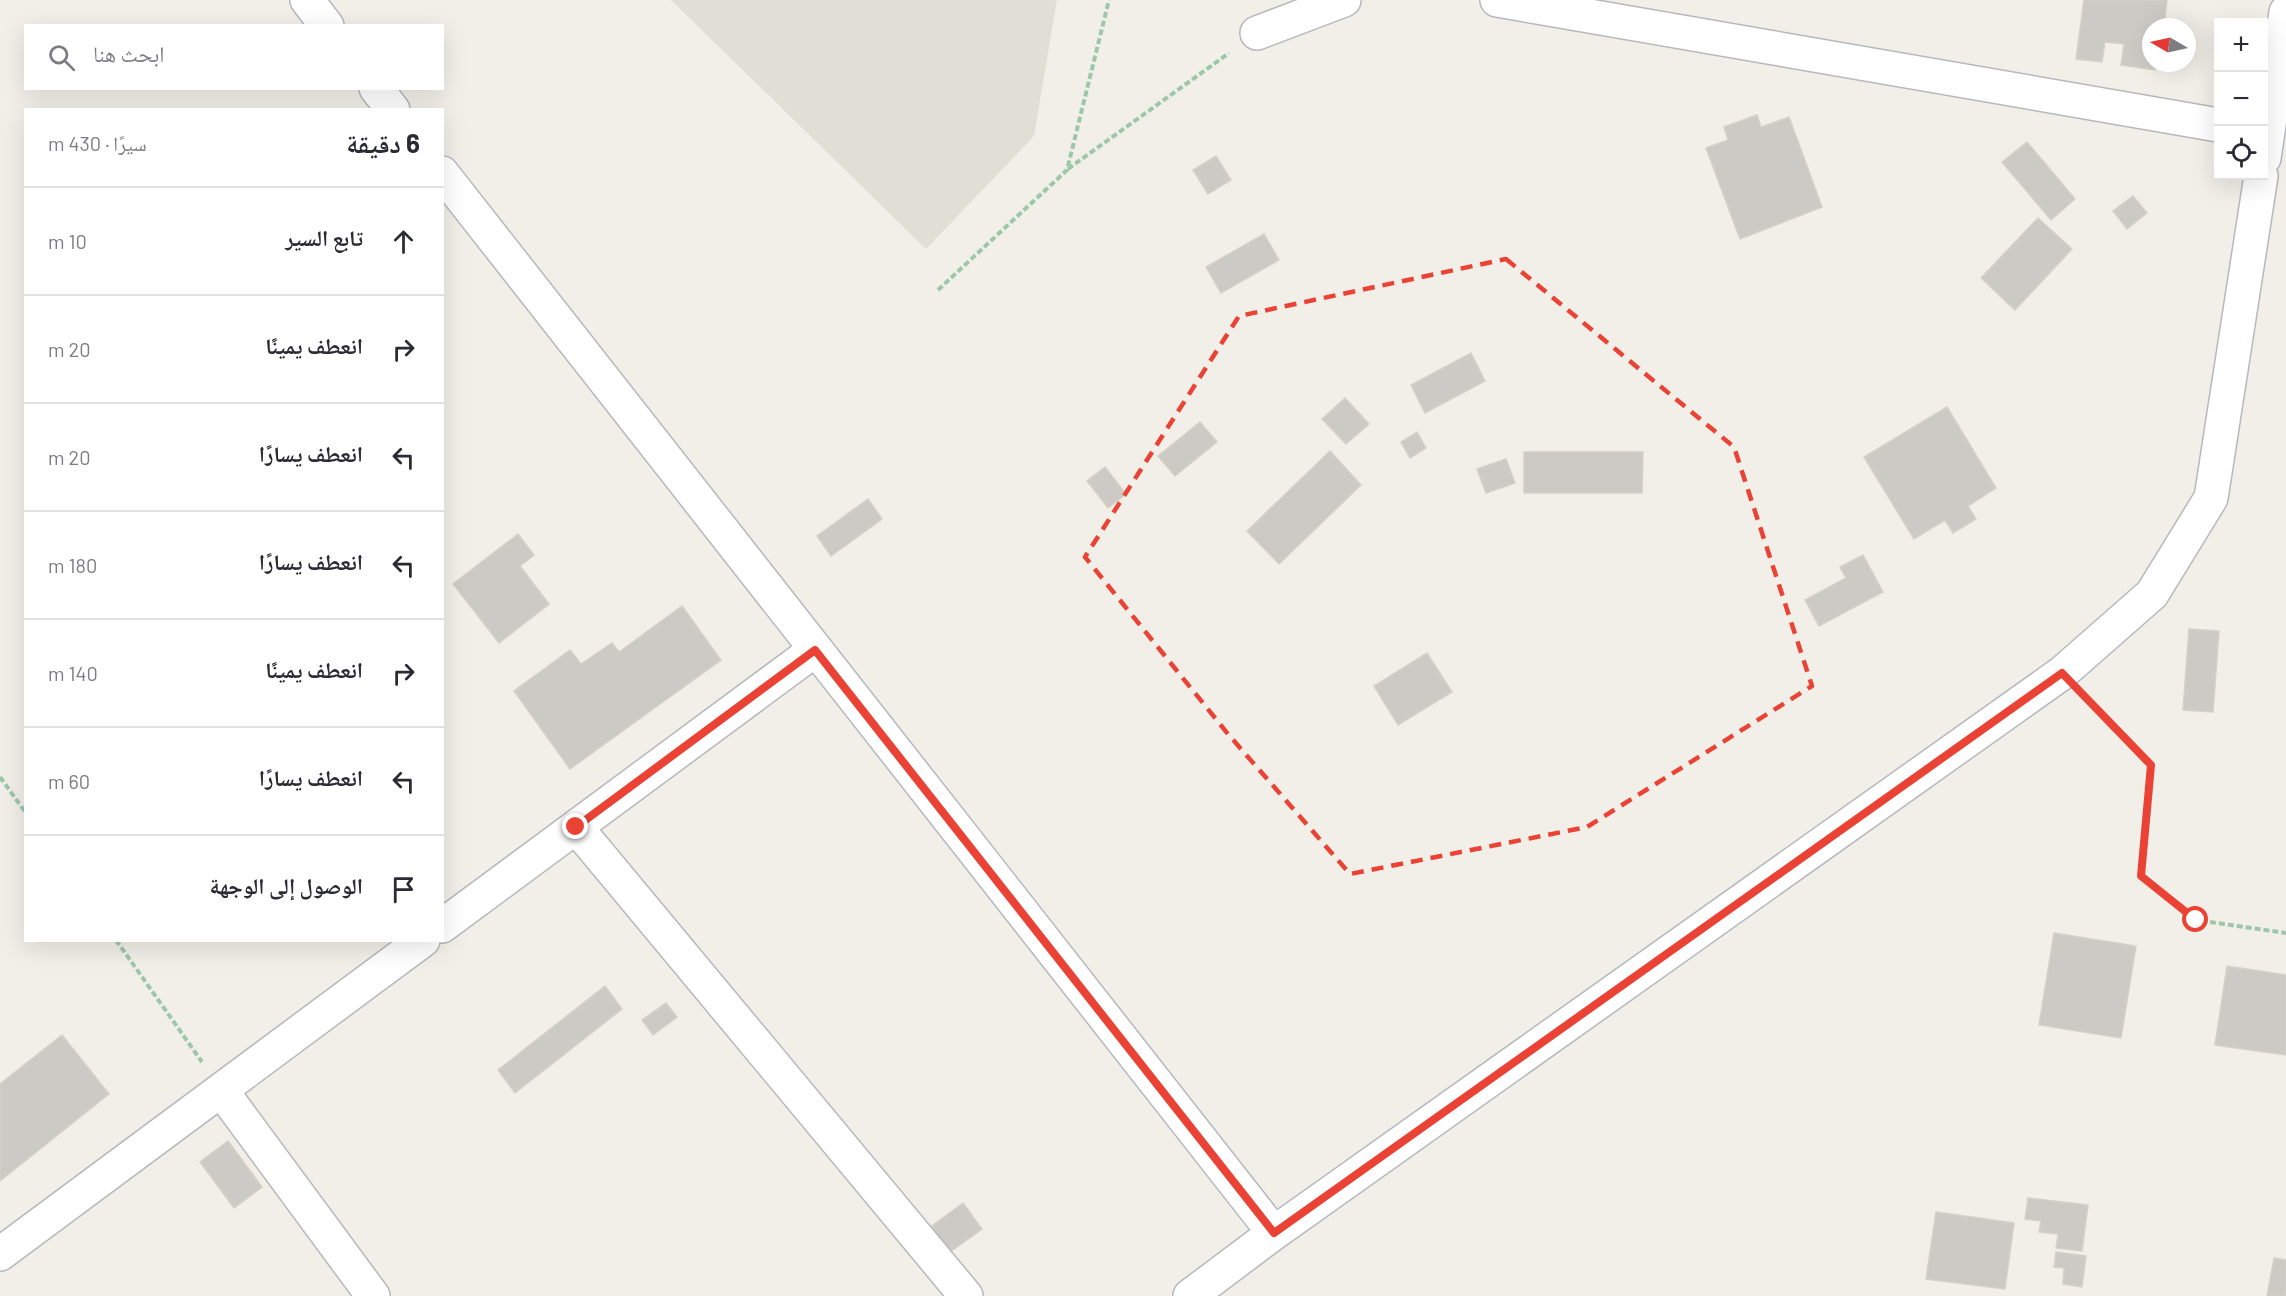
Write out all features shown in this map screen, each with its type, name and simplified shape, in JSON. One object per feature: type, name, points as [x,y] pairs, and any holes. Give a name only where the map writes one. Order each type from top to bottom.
[{"type":"street","points":[[307,0],[325,24]]},
{"type":"street","points":[[1257,33],[1344,0]]},
{"type":"street","points":[[1497,0],[2214,124]]},
{"type":"street","points":[[2267,126],[2286,12]]},
{"type":"street","points":[[378,90],[391,108]]},
{"type":"street","points":[[444,176],[1274,1233]]},
{"type":"street","points":[[1190,1296],[1274,1233],[2062,673],[2152,594],[2211,498],[2260,180]]},
{"type":"street","points":[[444,925],[815,650]]},
{"type":"street","points":[[576,827],[966,1296]]},
{"type":"street","points":[[0,1254],[420,942]]},
{"type":"street","points":[[221,1090],[373,1296]]},
{"type":"path","points":[[1067,170],[1109,0]]},
{"type":"path","points":[[938,290],[1067,170],[1257,33]]},
{"type":"path","points":[[2062,673],[2151,765],[2141,876],[2196,920],[2286,933]]},
{"type":"path","points":[[0,777],[24,810]]},
{"type":"path","points":[[117,942],[221,1090]]},
{"type":"highlighted area","points":[[1506,259],[1734,447],[1812,686],[1587,827],[1350,874],[1228,734],[1085,557],[1239,316]]},
{"type":"shaded area","points":[[671,0],[1057,0],[1034,136],[926,249]]},
{"type":"building","points":[[2084,0],[2167,0],[2165,18],[2142,18],[2142,68],[2121,65],[2124,44],[2105,42],[2102,62],[2076,59]]},
{"type":"building","points":[[1757,115],[1761,127],[1789,117],[1822,207],[1740,239],[1706,148],[1728,140],[1724,127]]},
{"type":"building","points":[[2027,142],[2075,199],[2051,220],[2002,162]]},
{"type":"building","points":[[1216,156],[1231,180],[1208,194],[1193,170]]},
{"type":"building","points":[[2133,196],[2147,213],[2127,229],[2113,211]]},
{"type":"building","points":[[2038,218],[2072,249],[2015,310],[1981,278]]},
{"type":"building","points":[[1264,234],[1279,260],[1221,293],[1206,267]]},
{"type":"building","points":[[1471,353],[1485,381],[1425,413],[1411,385]]},
{"type":"building","points":[[1345,398],[1369,424],[1346,444],[1322,419]]},
{"type":"building","points":[[1947,407],[1996,488],[1968,506],[1976,519],[1953,533],[1945,520],[1914,539],[1864,457]]},
{"type":"building","points":[[1200,422],[1217,442],[1175,476],[1158,456]]},
{"type":"building","points":[[1417,432],[1426,448],[1410,458],[1401,442]]},
{"type":"building","points":[[1330,451],[1361,485],[1279,564],[1247,531]]},
{"type":"building","points":[[1524,452],[1643,452],[1642,493],[1524,493]]},
{"type":"building","points":[[1506,459],[1515,483],[1486,493],[1477,469]]},
{"type":"building","points":[[1105,467],[1126,494],[1108,508],[1087,481]]},
{"type":"building","points":[[868,499],[882,519],[831,556],[817,536]]},
{"type":"building","points":[[518,534],[534,555],[520,566],[549,604],[499,643],[453,584]]},
{"type":"building","points":[[1863,555],[1883,592],[1819,626],[1805,600],[1846,578],[1840,567]]},
{"type":"building","points":[[682,606],[721,660],[570,769],[514,691],[570,650],[581,664],[612,643],[619,652]]},
{"type":"building","points":[[2189,629],[2219,631],[2213,712],[2183,710]]},
{"type":"building","points":[[1427,653],[1452,692],[1398,725],[1374,686]]},
{"type":"building","points":[[2054,933],[2136,946],[2121,1038],[2039,1025]]},
{"type":"building","points":[[2227,966],[2286,975],[2286,1055],[2215,1045]]},
{"type":"building","points":[[605,986],[622,1009],[515,1093],[498,1070]]},
{"type":"building","points":[[666,1003],[677,1017],[653,1035],[642,1020]]},
{"type":"building","points":[[62,1035],[109,1094],[0,1181],[0,1084]]},
{"type":"building","points":[[228,1141],[262,1187],[234,1208],[200,1162]]},
{"type":"building","points":[[2028,1198],[2088,1205],[2082,1251],[2056,1248],[2058,1234],[2039,1232],[2041,1221],[2025,1219]]},
{"type":"building","points":[[963,1203],[982,1229],[950,1252],[932,1226]]},
{"type":"building","points":[[1936,1212],[2014,1223],[2005,1289],[1926,1279]]},
{"type":"building","points":[[2056,1252],[2086,1256],[2082,1287],[2063,1284],[2064,1268],[2054,1267]]},
{"type":"building","points":[[2274,1258],[2286,1260],[2286,1296],[2267,1296]]},
{"type":"route","points":[[576,827],[815,650],[1274,1233],[2062,673],[2151,765],[2141,876],[2196,920]]}]
